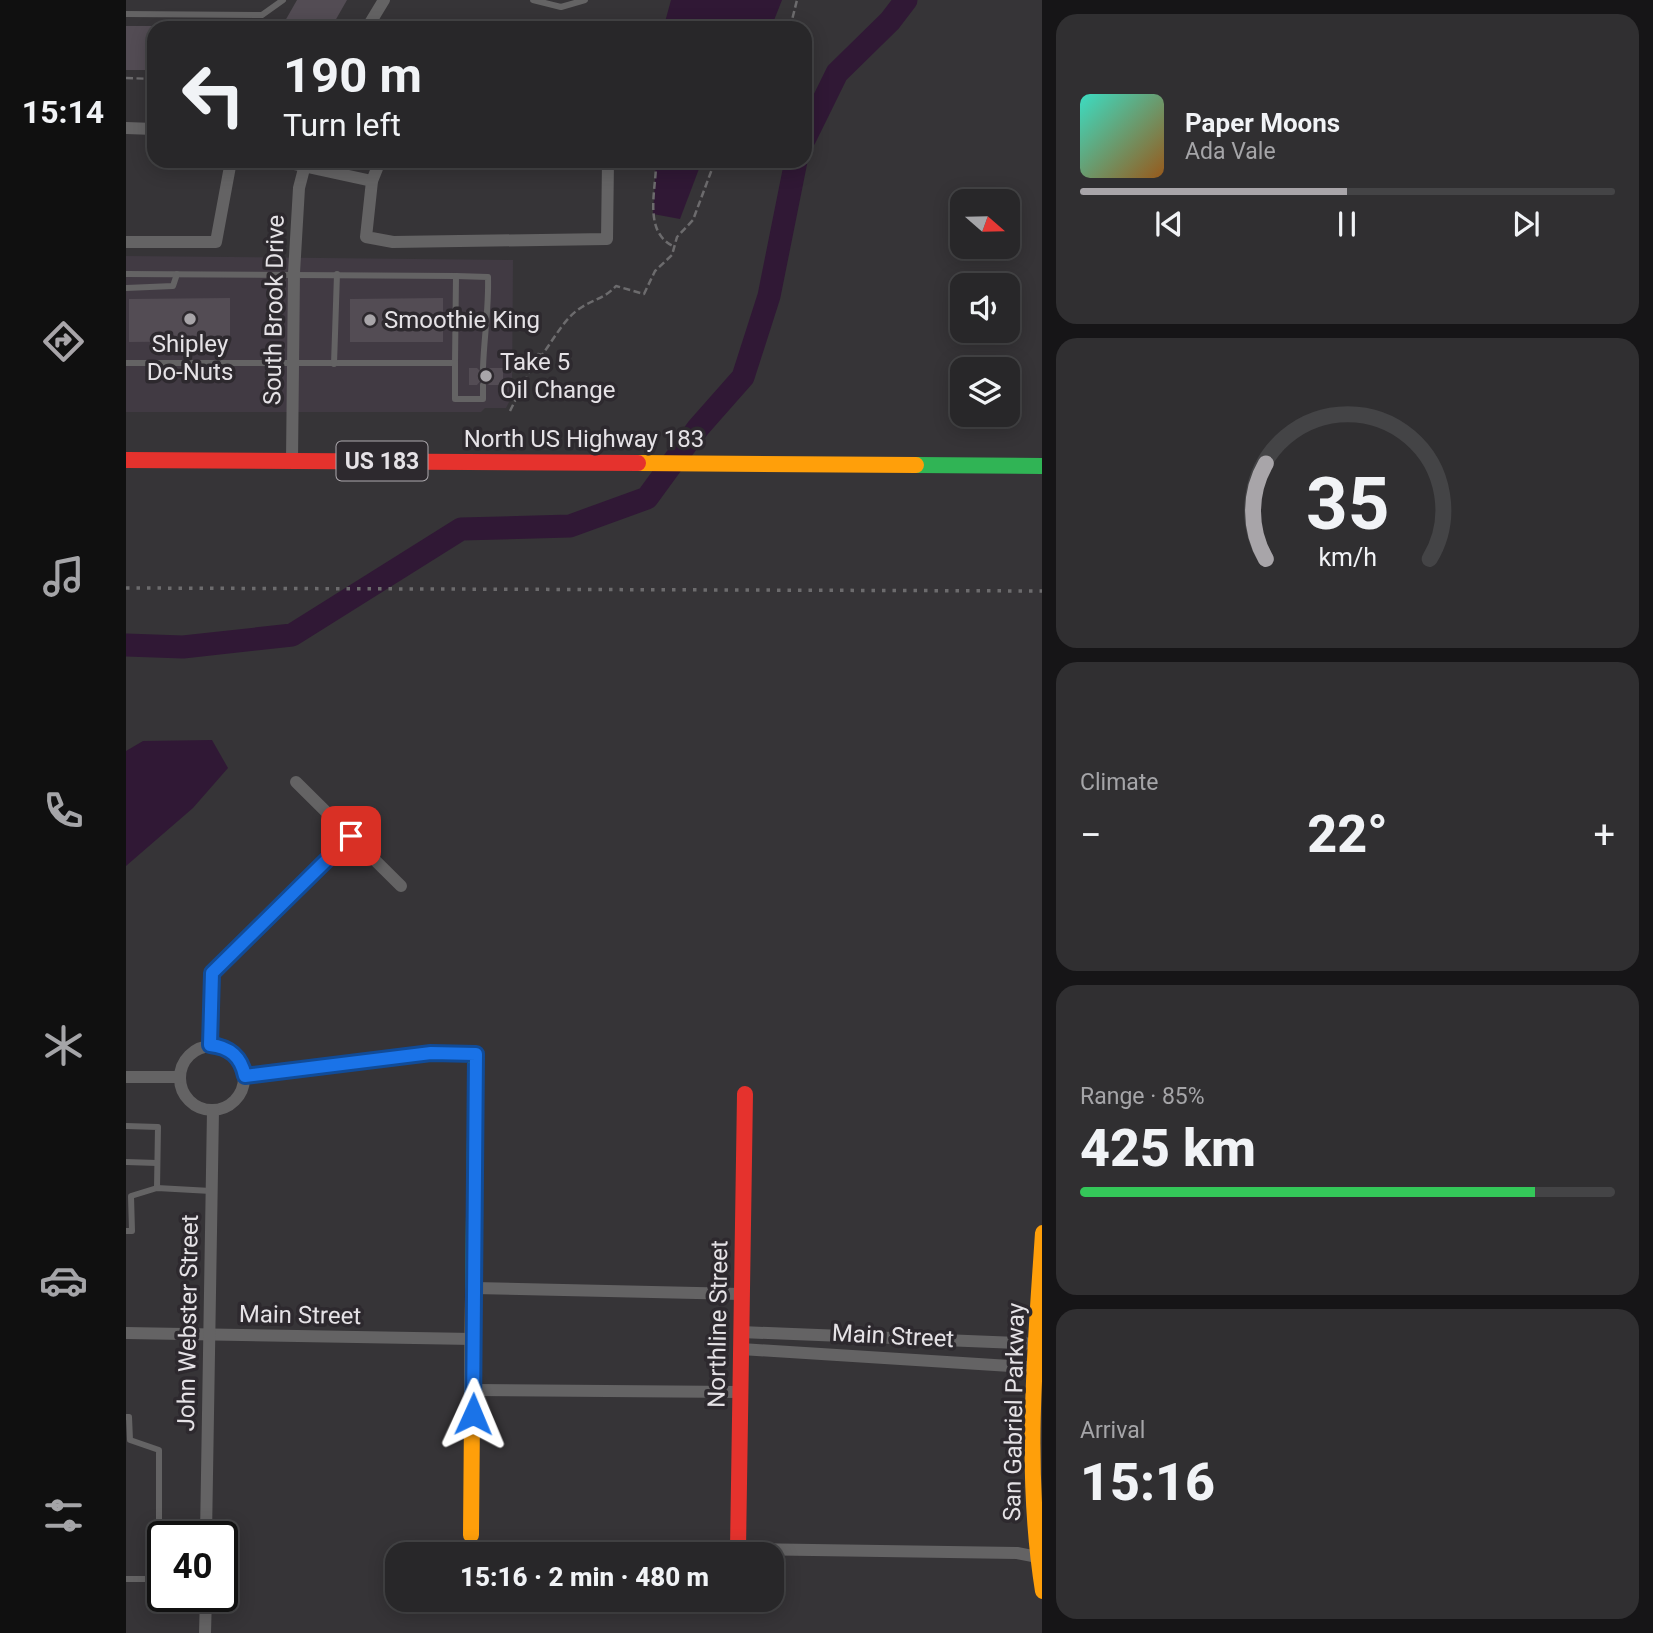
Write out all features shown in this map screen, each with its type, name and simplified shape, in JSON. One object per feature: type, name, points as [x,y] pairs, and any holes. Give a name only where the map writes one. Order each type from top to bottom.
[{"type":"street","points":[[372,21],[384,0]]},
{"type":"street","points":[[126,128],[147,129]]},
{"type":"street","points":[[126,242],[216,242],[230,168]]},
{"type":"street","name":"South Brook Drive","points":[[292,460],[294,273],[299,188],[304,168]]},
{"type":"street","points":[[321,168],[372,181]]},
{"type":"street","points":[[377,168],[372,181],[366,237],[393,242],[607,239],[608,168]]},
{"type":"street","name":"North US Highway 183","points":[[126,460],[728,462],[1042,467]]},
{"type":"street","points":[[296,782],[401,886]]},
{"type":"street","points":[[210,1045],[212,973],[351,836]]},
{"type":"street","points":[[210,1045],[230,1050],[243,1066],[245,1076],[239,1097],[230,1105],[213,1110],[198,1107],[189,1101],[183,1092],[180,1077],[184,1061],[191,1053],[210,1045]]},
{"type":"street","points":[[245,1076],[431,1053],[476,1054],[471,1535]]},
{"type":"street","points":[[126,1077],[180,1077]]},
{"type":"street","name":"Northline Street","points":[[736,1542],[745,1094]]},
{"type":"street","name":"John Webster Street","points":[[206,1521],[213,1110]]},
{"type":"street","name":"San Gabriel Parkway","points":[[1042,1233],[1038,1367],[1030,1459],[1042,1591]]},
{"type":"street","points":[[474,1288],[741,1294]]},
{"type":"street","name":"Main Street","points":[[741,1332],[1039,1344]]},
{"type":"street","name":"Main Street","points":[[126,1333],[473,1339]]},
{"type":"street","name":"Main Street","points":[[741,1349],[1038,1367]]},
{"type":"street","points":[[473,1390],[740,1392]]},
{"type":"street","points":[[784,1552],[1039,1557]]},
{"type":"street","points":[[205,1633],[206,1612]]},
{"type":"lane","points":[[126,14],[262,15],[283,0]]},
{"type":"lane","points":[[533,0],[561,7],[585,0]]},
{"type":"lane","points":[[126,274],[294,273],[488,277],[489,319],[484,336],[483,368]]},
{"type":"lane","points":[[126,288],[173,286],[177,274]]},
{"type":"lane","points":[[334,364],[337,274]]},
{"type":"lane","points":[[456,276],[455,399],[483,399],[483,385]]},
{"type":"lane","points":[[126,363],[455,363]]},
{"type":"lane","points":[[126,1126],[158,1127],[158,1188]]},
{"type":"lane","points":[[126,1163],[157,1163]]},
{"type":"lane","points":[[126,1231],[132,1231],[129,1196],[158,1188],[211,1191]]},
{"type":"lane","points":[[126,1417],[129,1417],[130,1440],[159,1450],[160,1521]]},
{"type":"lane","points":[[126,1579],[147,1579]]},
{"type":"path","points":[[792,21],[797,0]]},
{"type":"path","points":[[126,78],[147,79]]},
{"type":"path","points":[[655,168],[652,205],[659,234],[673,246]]},
{"type":"path","points":[[510,411],[538,354],[542,355],[570,316],[584,305],[600,301],[616,286],[644,294],[654,271],[672,255],[673,246],[693,220],[712,168]]},
{"type":"shaded area","points":[[671,0],[782,0],[774,21],[665,21]]},
{"type":"shaded area","points":[[656,168],[699,168],[680,219],[653,214]]},
{"type":"shaded area","points":[[126,256],[513,260],[512,396],[506,408],[485,408],[481,412],[126,412]]},
{"type":"shaded area","points":[[212,740],[228,768],[193,808],[126,866],[126,751],[143,741]]},
{"type":"building","points":[[297,0],[347,0],[335,21],[285,21]]},
{"type":"building","points":[[126,26],[147,26],[147,70],[126,70]]},
{"type":"building","points":[[230,298],[230,341],[129,342],[129,299]]},
{"type":"building","points":[[443,298],[443,342],[350,342],[350,299]]},
{"type":"building","name":"Take 5 Oil Change","points":[[469,368],[477,368],[483,374],[489,368],[503,368],[503,385],[489,385],[482,379],[477,385],[469,385]]},
{"type":"waterway","points":[[812,124],[837,73],[890,21],[906,0]]},
{"type":"waterway","points":[[126,645],[183,647],[292,635],[461,529],[570,526],[647,498],[698,428],[743,377],[769,296],[795,168]]},
{"type":"railway","points":[[126,588],[1042,591]]},
{"type":"traffic: fast","points":[[916,465],[1042,466]]},
{"type":"traffic: fast","points":[[245,1076],[431,1053],[476,1054],[473,1297]]},
{"type":"traffic: slow","points":[[638,463],[916,465]]},
{"type":"traffic: slow","points":[[1042,1248],[1033,1412],[1034,1501],[1042,1584]]},
{"type":"traffic: slow","points":[[471,1535],[473,1297]]},
{"type":"traffic: jam","points":[[126,460],[638,463]]},
{"type":"traffic: jam","points":[[738,1542],[745,1094]]},
{"type":"place","name":"Shipley Do-Nuts","points":[[190,319]]},
{"type":"place","name":"Smoothie King","points":[[370,320]]},
{"type":"place","name":"Take 5 Oil Change","points":[[486,376]]},
{"type":"route","points":[[351,836],[212,973],[210,1045],[230,1050],[243,1066],[245,1076],[431,1053],[476,1054],[473,1414]]}]
